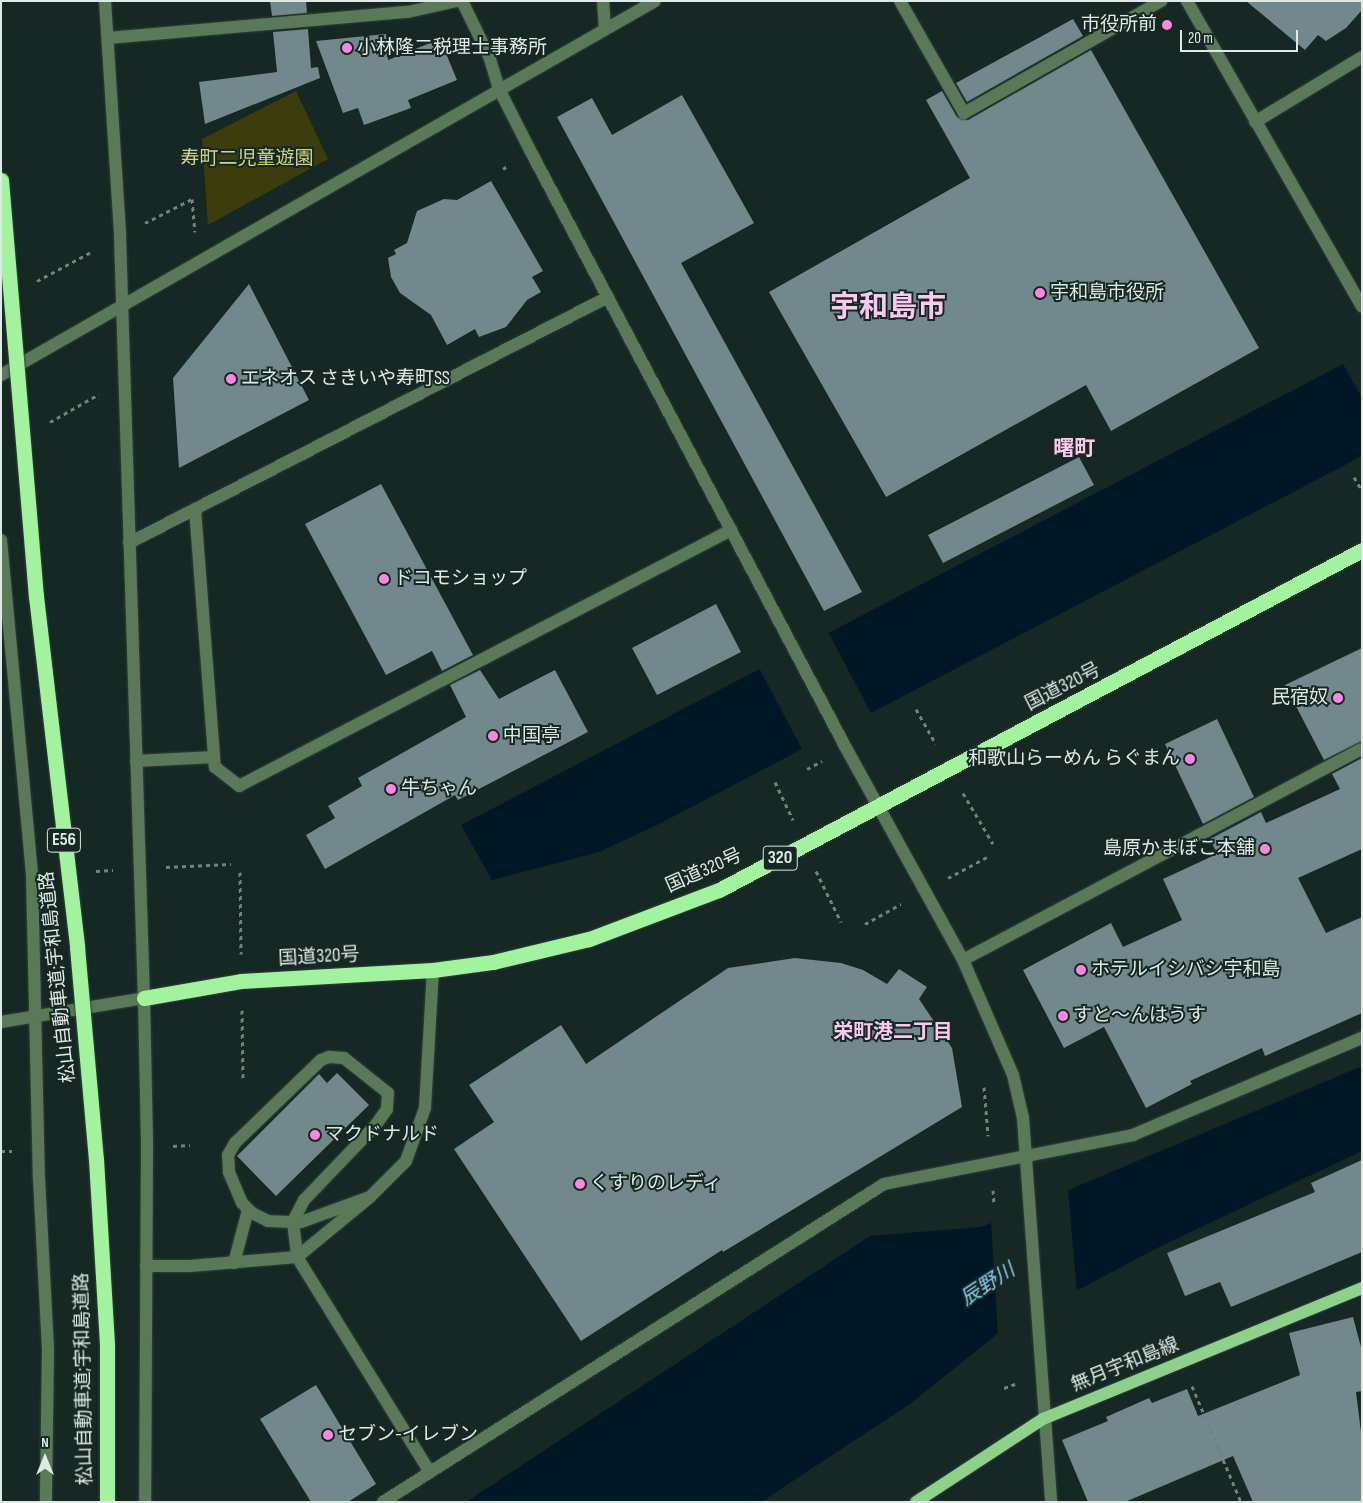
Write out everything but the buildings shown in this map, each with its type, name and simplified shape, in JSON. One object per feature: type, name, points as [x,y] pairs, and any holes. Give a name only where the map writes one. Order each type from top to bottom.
[{"type":"highway","name":"松山自動車道;宇和島道路","points":[[1,180],[36,596],[76,947],[96,1159],[106,1346],[107,1502]]},
{"type":"highway","name":"国道320号","points":[[144,998],[242,981],[433,970],[493,962],[589,939],[719,890],[1362,550]]},
{"type":"main road","name":"無月宇和島線","points":[[916,1502],[1044,1419],[1362,1288]]},
{"type":"street","points":[[105,1],[122,306],[122,381],[144,998],[146,1502]]},
{"type":"street","points":[[108,38],[408,12],[457,1]]},
{"type":"street","points":[[462,1],[489,56],[500,91],[839,736],[963,960],[1013,1075],[1023,1118],[1027,1202],[1051,1502]]},
{"type":"street","points":[[603,1],[605,29]]},
{"type":"street","points":[[1,375],[655,1]]},
{"type":"street","points":[[900,1],[964,113],[1161,1]]},
{"type":"street","points":[[1188,1],[1255,122],[1362,306]]},
{"type":"street","points":[[1255,122],[1362,57]]},
{"type":"street","points":[[129,543],[608,297]]},
{"type":"street","points":[[195,509],[215,767],[239,786],[731,530]]},
{"type":"street","points":[[1,540],[31,856],[39,1178],[48,1350],[46,1502]]},
{"type":"street","points":[[963,960],[1362,748]]},
{"type":"street","points":[[136,761],[214,757]]},
{"type":"street","points":[[146,1266],[234,1263],[297,1257],[370,1197],[406,1161],[425,1108],[433,970]]},
{"type":"street","points":[[1,1022],[36,1018],[144,998]]},
{"type":"street","points":[[383,1502],[884,1184],[1026,1158],[1132,1134],[1362,1038]]},
{"type":"street","points":[[370,1197],[301,1222],[293,1222],[268,1221],[248,1210],[238,1196],[229,1172],[231,1150],[321,1060],[330,1056],[344,1058],[388,1093],[387,1109],[376,1126],[304,1200],[293,1222],[297,1257],[430,1472]]},
{"type":"street","points":[[234,1263],[248,1210]]},
{"type":"path","points":[[44,424],[122,381]]},
{"type":"path","points":[[1354,477],[1362,491]]},
{"type":"path","points":[[1182,1362],[1241,1502]]},
{"type":"green space","name":"寿町二児童遊園","points":[[296,91],[328,159],[208,225],[202,139]]},
{"type":"water","points":[[1343,364],[1362,398],[1362,456],[659,824],[599,852],[492,880],[461,825]]},
{"type":"water","name":"辰野川","points":[[1362,1066],[1362,1151],[1157,1248],[1001,1331],[910,1404],[761,1502],[466,1502],[870,1236],[981,1227]]},
{"type":"pier","points":[[827,630],[872,715],[803,751],[758,666]]},
{"type":"pier","points":[[1068,1189],[1077,1294],[998,1337],[991,1221]]},
{"type":"place","name":"市役所前","points":[[1167,25]]},
{"type":"place","name":"小林隆二税理士事務所","points":[[347,48]]},
{"type":"place","name":"宇和島市役所","points":[[1040,293]]},
{"type":"place","name":"エネオス さきいや寿町SS","points":[[231,379]]},
{"type":"place","name":"ドコモショップ","points":[[384,579]]},
{"type":"place","name":"民宿奴","points":[[1338,698]]},
{"type":"place","name":"中国亭","points":[[493,736]]},
{"type":"place","name":"和歌山らーめん らぐまん","points":[[1190,759]]},
{"type":"place","name":"牛ちゃん","points":[[391,789]]},
{"type":"place","name":"島原かまぼこ本舗","points":[[1265,849]]},
{"type":"place","name":"ホテルイシバシ宇和島","points":[[1081,970]]},
{"type":"place","name":"すと～んはうす","points":[[1063,1016]]},
{"type":"place","name":"マクドナルド","points":[[315,1135]]},
{"type":"place","name":"くすりのレディ","points":[[580,1184]]},
{"type":"place","name":"セブン-イレブン","points":[[328,1435]]},
{"type":"district","name":"宇和島市","points":[[888,308]]},
{"type":"district","name":"曙町","points":[[1074,449]]},
{"type":"district","name":"栄町港二丁目","points":[[893,1032]]}]
